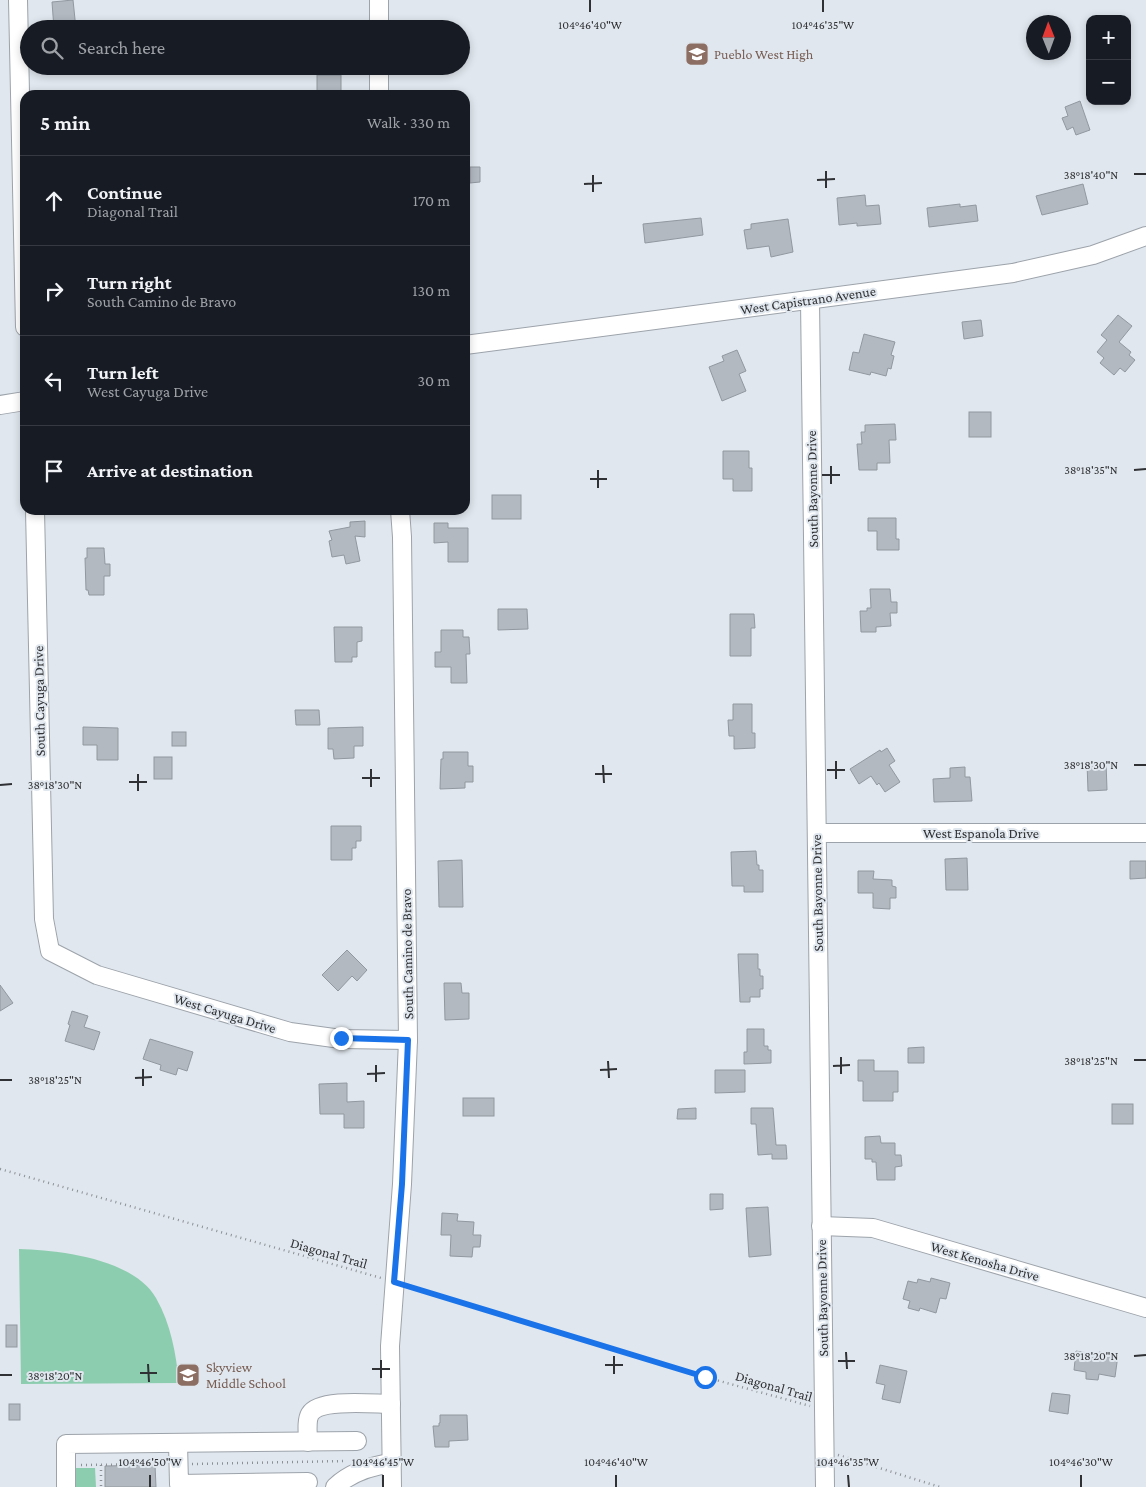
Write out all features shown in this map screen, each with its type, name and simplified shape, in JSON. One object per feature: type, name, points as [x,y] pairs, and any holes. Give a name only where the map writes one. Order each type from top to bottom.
[{"type":"street","points":[[18,0],[20,93]]},
{"type":"street","points":[[379,0],[379,20]]},
{"type":"street","points":[[379,75],[379,90]]},
{"type":"street","name":"West Capistrano Avenue","points":[[470,344],[1022,271],[1093,255],[1146,236]]},
{"type":"street","name":"South Bayonne Drive","points":[[810,300],[825,1487]]},
{"type":"street","points":[[0,405],[20,402]]},
{"type":"street","name":"South Cayuga Drive","points":[[35,515],[44,919],[50,951]]},
{"type":"street","name":"South Camino de Bravo","points":[[392,1487],[390,1346],[402,1184],[408,1040],[400,515]]},
{"type":"street","name":"West Espanola Drive","points":[[817,833],[1146,834]]},
{"type":"street","name":"West Cayuga Drive","points":[[50,951],[98,975],[290,1032],[341,1038],[408,1040]]},
{"type":"street","name":"West Kenosha Drive","points":[[821,1226],[874,1228],[1146,1308]]},
{"type":"street","points":[[308,1442],[308,1419],[317,1408],[335,1404],[391,1404]]},
{"type":"street","points":[[66,1487],[66,1444],[357,1441]]},
{"type":"street","points":[[178,1443],[179,1484],[308,1482]]},
{"type":"street","points":[[335,1487],[362,1469],[392,1462]]},
{"type":"path","name":"Diagonal Trail","points":[[0,1169],[394,1282],[705,1377],[824,1410]]},
{"type":"path","points":[[824,1451],[940,1487]]},
{"type":"path","points":[[186,1464],[348,1461]]},
{"type":"path","points":[[74,1465],[166,1464],[166,1472]]},
{"type":"path","points":[[101,1465],[101,1487]]},
{"type":"green space","points":[[19,1249],[55,1252],[95,1259],[131,1274],[145,1285],[156,1298],[166,1318],[174,1350],[179,1383],[21,1384]]},
{"type":"green space","points":[[71,1468],[95,1468],[96,1487],[72,1487]]},
{"type":"building","points":[[73,0],[75,20],[53,20],[52,2]]},
{"type":"building","points":[[317,75],[341,75],[341,90],[317,90]]},
{"type":"building","points":[[1080,101],[1090,130],[1076,135],[1073,127],[1067,130],[1062,118],[1068,116],[1065,107]]},
{"type":"building","points":[[470,167],[480,167],[480,182],[470,183]]},
{"type":"building","points":[[1083,184],[1088,204],[1042,215],[1036,196]]},
{"type":"building","points":[[865,195],[866,206],[879,205],[881,224],[857,226],[857,223],[839,225],[837,198]]},
{"type":"building","points":[[960,204],[960,207],[976,205],[978,221],[929,227],[927,208]]},
{"type":"building","points":[[701,218],[703,235],[645,243],[643,224]]},
{"type":"building","points":[[788,219],[793,252],[771,257],[769,246],[747,249],[744,230],[751,229],[751,224]]},
{"type":"building","points":[[1118,315],[1132,326],[1119,342],[1131,352],[1129,355],[1135,360],[1125,372],[1120,368],[1114,375],[1100,363],[1104,358],[1097,352],[1107,340],[1101,335]]},
{"type":"building","points":[[981,320],[983,336],[964,339],[962,322]]},
{"type":"building","points":[[864,334],[895,342],[891,355],[894,356],[891,369],[888,368],[886,376],[871,372],[870,375],[849,370],[853,352],[859,353]]},
{"type":"building","points":[[737,350],[746,371],[739,374],[746,391],[722,401],[709,367],[724,361],[722,356]]},
{"type":"building","points":[[969,412],[991,412],[991,437],[969,437]]},
{"type":"building","points":[[895,424],[896,440],[889,440],[890,463],[877,463],[877,470],[859,470],[857,444],[862,444],[861,432],[865,432],[865,425]]},
{"type":"building","points":[[723,451],[749,451],[749,468],[752,468],[752,491],[733,491],[733,479],[723,479]]},
{"type":"building","points":[[492,495],[521,495],[521,519],[492,519]]},
{"type":"building","points":[[868,518],[896,518],[896,539],[899,539],[899,550],[877,550],[877,531],[868,531]]},
{"type":"building","points":[[365,521],[365,537],[355,536],[360,561],[346,564],[344,555],[332,557],[329,541],[332,540],[329,531],[350,527],[350,522]]},
{"type":"building","points":[[434,523],[448,523],[448,528],[468,528],[468,562],[448,562],[448,542],[434,543]]},
{"type":"building","points":[[87,548],[104,548],[105,564],[110,564],[110,576],[104,576],[104,595],[89,595],[88,590],[86,590],[85,558],[87,558]]},
{"type":"building","points":[[870,589],[890,589],[891,602],[897,602],[897,613],[890,613],[891,626],[876,627],[876,632],[861,632],[860,611],[867,611],[867,608],[871,608]]},
{"type":"building","points":[[498,609],[527,609],[528,629],[498,630]]},
{"type":"building","points":[[730,614],[754,614],[755,628],[751,628],[751,656],[730,656]]},
{"type":"building","points":[[334,627],[362,627],[362,641],[357,642],[357,657],[352,657],[352,662],[335,662]]},
{"type":"building","points":[[441,630],[463,630],[463,637],[469,637],[470,654],[466,654],[467,683],[451,683],[451,667],[435,667],[435,652],[441,652]]},
{"type":"building","points":[[733,704],[752,704],[752,733],[755,733],[755,748],[734,749],[734,736],[729,736],[728,720],[733,720]]},
{"type":"building","points":[[295,710],[319,710],[320,725],[296,725]]},
{"type":"building","points":[[83,727],[118,728],[118,760],[97,760],[97,745],[83,745]]},
{"type":"building","points":[[363,727],[363,746],[354,746],[354,758],[334,759],[333,749],[328,749],[328,728]]},
{"type":"building","points":[[172,732],[186,732],[186,746],[172,746]]},
{"type":"building","points":[[887,748],[895,761],[889,765],[900,782],[885,792],[871,776],[859,784],[850,769],[880,750],[881,752]]},
{"type":"building","points":[[443,752],[468,752],[468,766],[473,766],[473,782],[465,782],[465,788],[440,789]]},
{"type":"building","points":[[154,757],[172,757],[172,779],[154,779]]},
{"type":"building","points":[[1106,762],[1107,790],[1088,791],[1087,763]]},
{"type":"building","points":[[965,767],[965,777],[970,777],[972,801],[934,802],[933,779],[950,778],[950,768]]},
{"type":"building","points":[[331,826],[361,826],[361,841],[356,841],[356,848],[352,848],[352,860],[331,860]]},
{"type":"building","points":[[756,851],[757,865],[759,865],[759,870],[763,870],[763,892],[744,892],[744,886],[732,886],[731,852]]},
{"type":"building","points":[[967,858],[968,890],[946,890],[945,859]]},
{"type":"building","points":[[462,860],[463,907],[439,907],[438,861]]},
{"type":"building","points":[[1130,861],[1146,861],[1146,878],[1130,879]]},
{"type":"building","points":[[858,871],[874,871],[873,879],[892,880],[892,886],[896,887],[896,898],[890,898],[890,909],[873,908],[873,893],[858,893]]},
{"type":"building","points":[[347,950],[367,970],[357,981],[352,976],[338,991],[322,975]]},
{"type":"building","points":[[738,954],[758,954],[758,969],[760,969],[760,976],[763,976],[763,989],[760,989],[760,997],[750,997],[750,1002],[740,1002]]},
{"type":"building","points":[[444,983],[461,983],[462,993],[469,993],[469,1019],[445,1020]]},
{"type":"building","points":[[0,985],[13,1003],[0,1011]]},
{"type":"building","points":[[72,1011],[88,1016],[84,1027],[100,1032],[94,1050],[65,1041]]},
{"type":"building","points":[[747,1029],[764,1029],[764,1046],[768,1046],[768,1050],[771,1050],[771,1063],[744,1064],[744,1052],[747,1052]]},
{"type":"building","points":[[150,1039],[193,1052],[187,1071],[178,1068],[176,1075],[160,1070],[161,1065],[143,1059]]},
{"type":"building","points":[[924,1047],[924,1063],[908,1063],[908,1048]]},
{"type":"building","points":[[858,1060],[874,1060],[874,1071],[898,1071],[898,1092],[893,1092],[893,1101],[863,1101],[863,1081],[858,1081]]},
{"type":"building","points":[[715,1070],[745,1070],[745,1092],[715,1093]]},
{"type":"building","points":[[347,1083],[347,1102],[364,1101],[364,1128],[344,1128],[344,1114],[320,1114],[319,1084]]},
{"type":"building","points":[[463,1098],[494,1098],[494,1116],[463,1116]]},
{"type":"building","points":[[1112,1104],[1133,1104],[1133,1124],[1112,1124]]},
{"type":"building","points":[[696,1108],[696,1119],[677,1119],[678,1109]]},
{"type":"building","points":[[751,1108],[773,1108],[776,1145],[786,1145],[787,1159],[772,1159],[772,1154],[758,1155],[756,1124],[751,1124]]},
{"type":"building","points":[[880,1136],[881,1143],[895,1143],[895,1155],[901,1155],[902,1166],[895,1167],[895,1180],[877,1180],[876,1162],[872,1162],[872,1159],[865,1159],[865,1137]]},
{"type":"building","points":[[710,1194],[723,1194],[723,1209],[710,1210]]},
{"type":"building","points":[[768,1207],[771,1255],[749,1257],[746,1208]]},
{"type":"building","points":[[442,1213],[458,1214],[457,1221],[474,1222],[473,1235],[481,1235],[480,1247],[473,1247],[472,1257],[450,1256],[451,1235],[441,1235]]},
{"type":"building","points":[[931,1278],[950,1283],[946,1299],[940,1298],[936,1313],[920,1308],[919,1311],[908,1308],[910,1301],[903,1299],[908,1281],[917,1283],[918,1279],[930,1282]]},
{"type":"building","points":[[6,1325],[17,1325],[17,1347],[6,1347]]},
{"type":"building","points":[[1076,1351],[1099,1355],[1099,1352],[1118,1355],[1115,1377],[1099,1374],[1098,1380],[1086,1379],[1086,1372],[1074,1370]]},
{"type":"building","points":[[880,1365],[907,1371],[900,1403],[882,1399],[885,1385],[876,1383]]},
{"type":"building","points":[[1052,1393],[1070,1395],[1068,1414],[1049,1411]]},
{"type":"building","points":[[9,1404],[20,1404],[20,1420],[9,1420]]},
{"type":"building","points":[[440,1415],[467,1415],[468,1440],[449,1441],[449,1447],[435,1447],[433,1426],[439,1426]]},
{"type":"building","points":[[155,1465],[156,1487],[105,1487],[105,1466]]},
{"type":"place","name":"Pueblo West High","points":[[697,54]]},
{"type":"place","name":"Skyview Middle School","points":[[188,1375]]},
{"type":"route","points":[[341,1038],[408,1040],[402,1184],[394,1282],[705,1377]]}]
